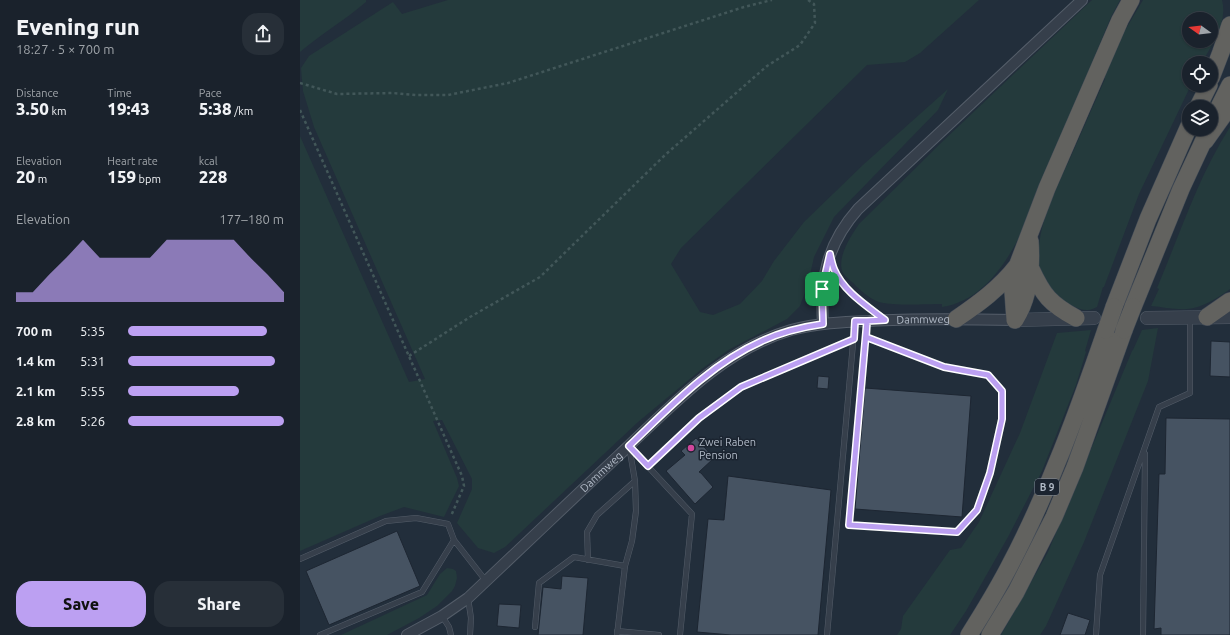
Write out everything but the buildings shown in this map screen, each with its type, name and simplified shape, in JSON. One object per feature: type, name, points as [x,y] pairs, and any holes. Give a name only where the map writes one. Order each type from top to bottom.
[{"type":"highway","points":[[1015,320],[1024,302],[1028,287],[1024,266],[1030,236],[1048,188],[1120,20],[1131,0]]},
{"type":"highway","points":[[1218,61],[1230,25]]},
{"type":"highway","points":[[1218,69],[1230,47]]},
{"type":"highway","points":[[1218,110],[1230,85]]},
{"type":"highway","points":[[1199,149],[1230,106]]},
{"type":"highway","name":"B 9","points":[[970,635],[1009,568],[1031,522],[1077,413],[1114,307],[1148,219],[1185,136]]},
{"type":"highway","name":"B 9","points":[[990,635],[1016,592],[1054,517],[1163,230],[1206,136]]},
{"type":"highway","points":[[1024,266],[1046,297],[1062,310],[1076,318]]},
{"type":"highway","points":[[956,319],[983,300],[1008,277],[1024,266]]},
{"type":"highway","points":[[1207,317],[1230,301]]},
{"type":"street","points":[[823,324],[822,289],[830,254],[842,230],[858,209],[1082,0]]},
{"type":"street","points":[[1147,318],[1230,317]]},
{"type":"street","name":"Dammweg","points":[[407,635],[442,616],[468,598],[629,446],[715,368],[762,341],[807,326],[855,321],[1094,318]]},
{"type":"lane","points":[[830,254],[834,268],[841,282],[868,307],[885,320]]},
{"type":"lane","points":[[1096,635],[1100,575],[1159,407],[1190,393],[1190,317]]},
{"type":"lane","points":[[827,635],[855,321]]},
{"type":"lane","points":[[866,337],[944,367],[988,375],[1002,391],[1002,419],[990,473],[977,510],[957,532],[849,525],[867,321]]},
{"type":"lane","points":[[648,466],[699,418],[741,387],[854,339]]},
{"type":"lane","points":[[629,446],[692,514],[680,635]]},
{"type":"lane","points":[[629,446],[635,481],[636,511],[632,541],[625,566],[617,633],[659,635]]},
{"type":"lane","points":[[1143,635],[1145,449]]},
{"type":"lane","points":[[588,560],[587,532],[597,515],[635,481]]},
{"type":"lane","points":[[300,559],[386,521],[416,518],[448,524],[454,540],[486,581]]},
{"type":"lane","points":[[320,635],[422,592],[454,540]]},
{"type":"lane","points":[[535,627],[539,584],[574,557],[625,566]]},
{"type":"lane","points":[[468,598],[471,618],[470,635]]},
{"type":"lane","points":[[442,616],[449,627],[451,635]]},
{"type":"path","points":[[300,83],[337,94],[393,93],[448,95],[508,83],[744,7],[772,0]]},
{"type":"path","points":[[409,356],[470,317],[540,277],[665,155],[766,66],[800,45],[815,23],[814,4],[808,0]]},
{"type":"path","points":[[300,110],[462,476],[464,486],[448,524]]},
{"type":"green space","points":[[300,0],[366,0],[366,2],[300,52]]},
{"type":"green space","points":[[448,0],[979,0],[920,53],[905,62],[867,65],[681,248],[671,264],[700,312],[713,315],[740,304],[762,281],[774,261],[804,222],[864,164],[948,89],[938,110],[834,217],[814,257],[808,284],[800,306],[787,319],[730,349],[703,368],[638,422],[505,547],[494,553],[478,548],[457,523],[472,489],[472,479],[442,420],[433,421],[459,486],[444,517],[404,507],[300,551],[300,136],[409,382],[425,379],[314,127],[303,91],[301,68],[309,56],[393,2],[402,14]]},
{"type":"green space","points":[[1092,0],[1120,0],[1111,17],[1022,232],[1000,269],[991,280],[969,297],[942,307],[942,304],[901,304],[879,302],[864,293],[844,275],[841,267],[845,247],[859,224],[942,142]]},
{"type":"green space","points":[[1143,0],[1222,0],[1223,17],[1218,33],[1218,12],[1182,12],[1182,48],[1210,48],[1206,56],[1182,56],[1182,92],[1188,92],[1184,100],[1182,100],[1182,104],[1139,194],[1103,287],[1097,307],[1090,310],[1085,310],[1060,299],[1046,285],[1040,268],[1039,249],[1042,229],[1048,208],[1105,79],[1104,76],[1121,37]]},
{"type":"green space","points":[[1230,127],[1230,289],[1210,302],[1198,307],[1178,309],[1151,306],[1159,289],[1157,288],[1190,206],[1208,166]]},
{"type":"green space","points":[[1158,328],[1148,381],[1084,542],[1046,626],[1040,635],[1001,635],[1048,552],[1142,330]]},
{"type":"green space","points":[[1091,330],[1076,385],[1042,471],[1008,537],[966,611],[950,635],[897,635],[901,629],[903,616],[950,550],[961,548],[979,522],[1020,433],[1057,333]]},
{"type":"green space","points":[[447,568],[456,571],[457,578],[455,586],[437,606],[419,618],[387,635],[341,635],[427,595],[440,574]]},
{"type":"place","name":"Zwei Raben Pension","points":[[691,448]]},
{"type":"route","points":[[822,289],[823,324],[792,330],[762,341],[715,368],[668,409],[629,446],[648,466],[699,418],[741,387],[854,339],[855,321],[867,321],[866,337],[944,367],[988,375],[1002,391],[1002,419],[990,473],[977,510],[957,532],[849,525],[867,321],[885,320],[868,307],[841,282],[834,268],[830,254],[822,289]]}]
